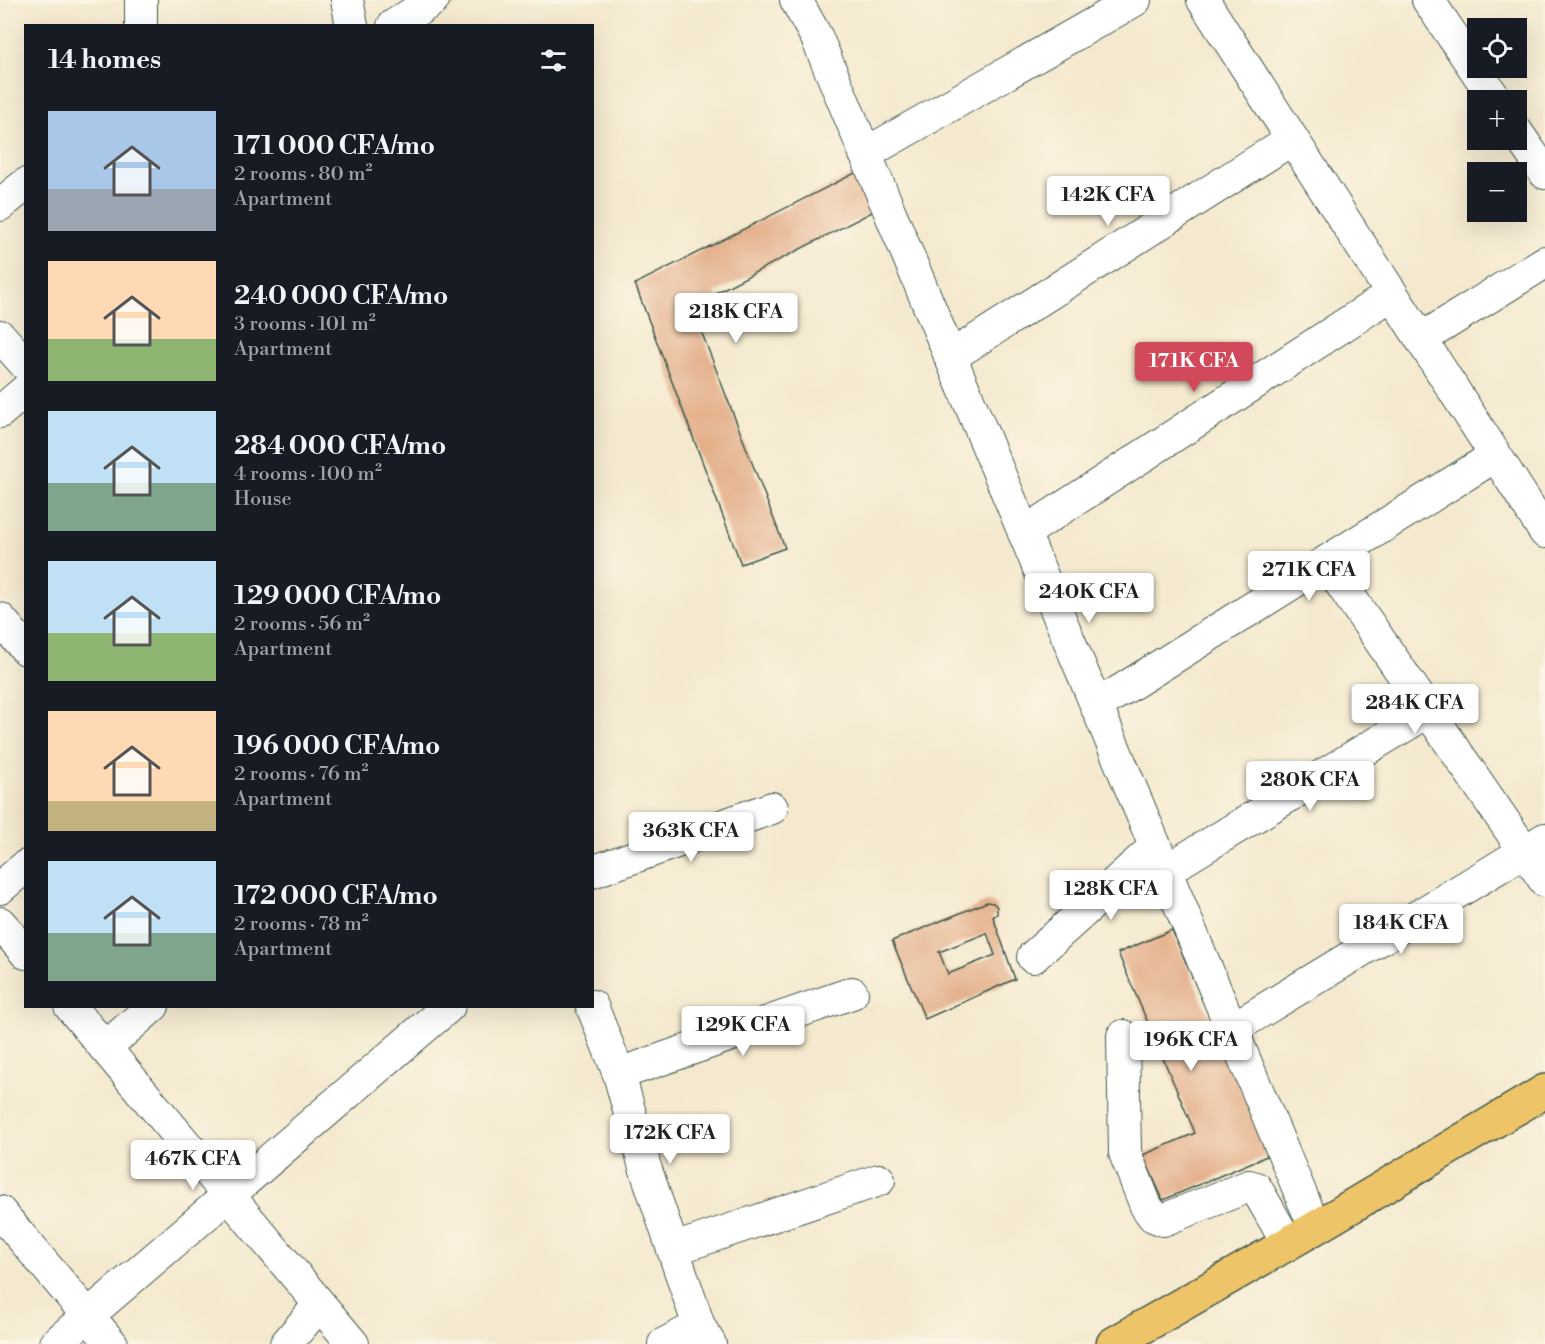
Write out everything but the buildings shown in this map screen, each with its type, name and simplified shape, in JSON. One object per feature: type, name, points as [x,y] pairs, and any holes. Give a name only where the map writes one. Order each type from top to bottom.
[{"type":"main road","points":[[1113,1344],[1544,1096]]},
{"type":"street","points":[[141,0],[141,24]]},
{"type":"street","points":[[347,0],[352,24]]},
{"type":"street","points":[[396,24],[434,0]]},
{"type":"street","points":[[796,0],[817,38],[1232,1029],[1301,1236]]},
{"type":"street","points":[[865,154],[1135,0]]},
{"type":"street","points":[[1203,0],[1495,456],[1534,490],[1545,532]]},
{"type":"street","points":[[1428,0],[1489,90]]},
{"type":"street","points":[[950,357],[1292,139]]},
{"type":"street","points":[[1527,147],[1545,173]]},
{"type":"street","points":[[0,205],[24,186]]},
{"type":"street","points":[[1420,339],[1545,262]]},
{"type":"street","points":[[1024,533],[1392,294]]},
{"type":"street","points":[[0,336],[24,363]]},
{"type":"street","points":[[0,412],[24,392]]},
{"type":"street","points":[[1096,706],[1495,456]]},
{"type":"street","points":[[1326,562],[1428,711],[1535,845],[1545,881]]},
{"type":"street","points":[[1033,957],[1160,859],[1428,711]]},
{"type":"street","points":[[594,871],[772,808]]},
{"type":"street","points":[[1232,1029],[1535,845]]},
{"type":"street","points":[[0,888],[24,868]]},
{"type":"street","points":[[0,923],[24,951]]},
{"type":"street","points":[[619,1074],[852,993]]},
{"type":"street","points":[[72,1008],[353,1344]]},
{"type":"street","points":[[105,1047],[151,1008]]},
{"type":"street","points":[[55,1344],[447,1008]]},
{"type":"street","points":[[593,1008],[619,1074],[645,1167],[704,1335],[664,1344]]},
{"type":"street","points":[[1123,1036],[1125,1152],[1146,1206],[1153,1216],[1163,1220],[1249,1186],[1256,1188],[1301,1236]]},
{"type":"street","points":[[674,1249],[879,1180]]},
{"type":"street","points":[[0,1212],[112,1344]]},
{"type":"street","points":[[286,1344],[319,1305]]}]
